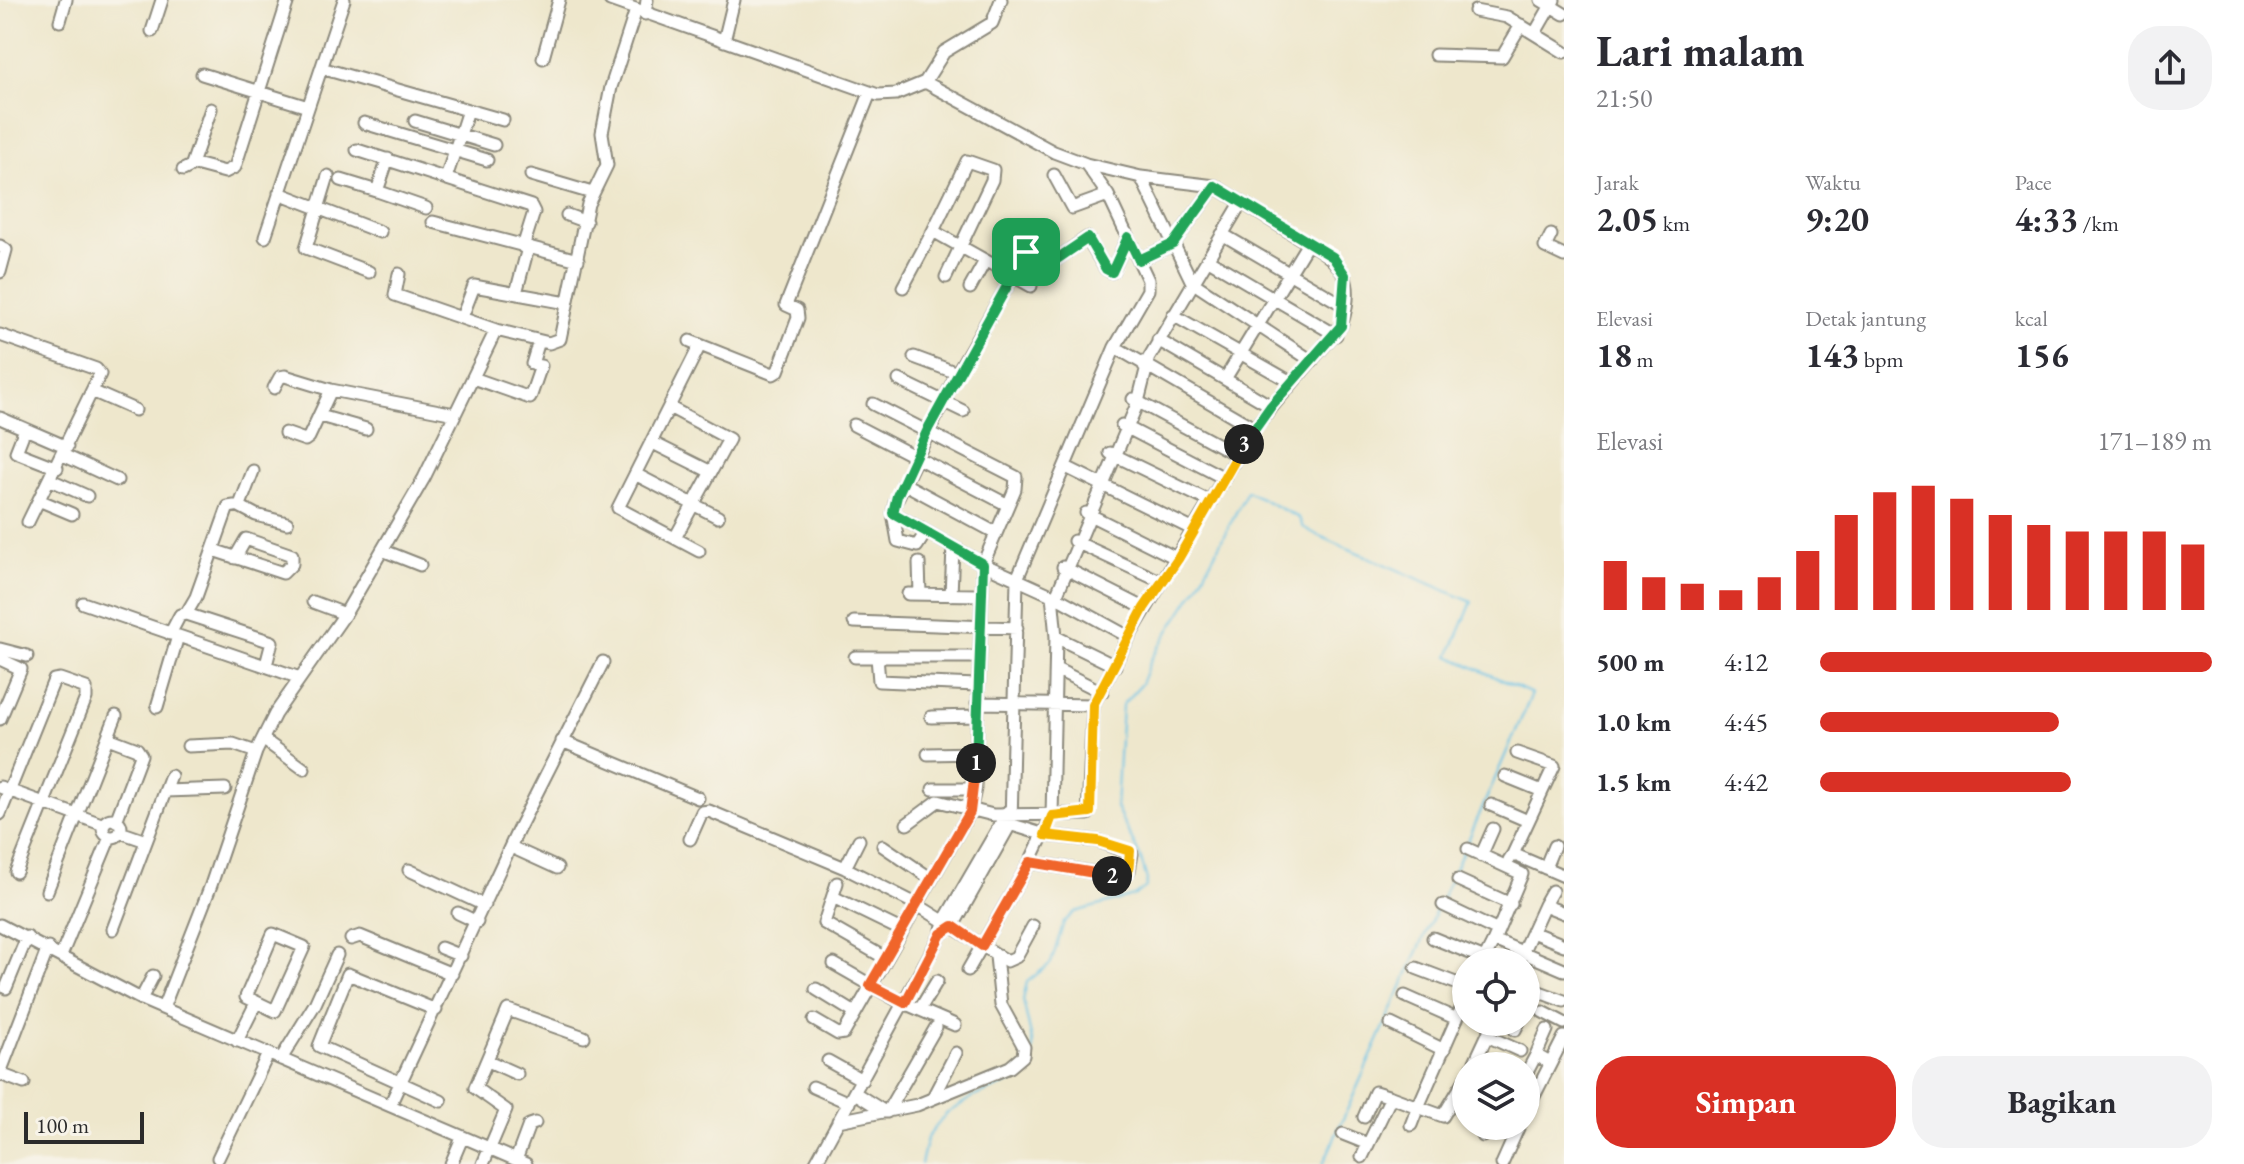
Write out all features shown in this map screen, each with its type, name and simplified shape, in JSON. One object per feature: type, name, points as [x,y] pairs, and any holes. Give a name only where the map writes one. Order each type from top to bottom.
[{"type":"street","points":[[60,21],[66,0]]},
{"type":"street","points":[[152,31],[162,0]]},
{"type":"street","points":[[211,109],[188,167],[225,172],[233,170],[288,0]]},
{"type":"street","points":[[265,237],[344,0]]},
{"type":"street","points":[[543,58],[559,0]]},
{"type":"street","points":[[610,0],[870,93],[896,94],[928,79],[947,49],[992,23],[1001,0]]},
{"type":"street","points":[[399,274],[395,295],[496,330],[549,343],[560,339],[592,193],[607,165],[602,133],[619,53],[647,0]]},
{"type":"street","points":[[724,41],[734,0]]},
{"type":"street","points":[[1535,33],[1548,2],[1564,14]]},
{"type":"street","points":[[1475,11],[1504,16],[1564,52]]},
{"type":"street","points":[[1435,55],[1502,57],[1521,25]]},
{"type":"street","points":[[321,68],[503,120]]},
{"type":"street","points":[[202,74],[308,107]]},
{"type":"street","points":[[907,824],[938,801],[970,812],[1008,817],[1087,814],[1091,810],[1093,705],[1144,608],[1178,559],[1254,428],[1291,382],[1336,335],[1345,306],[1343,269],[1333,257],[1215,186],[1141,177],[1086,164],[1054,152],[928,79]]},
{"type":"street","points":[[699,551],[618,508],[669,407],[695,343],[773,374],[778,371],[798,318],[797,310],[786,305],[870,93]]},
{"type":"street","points":[[446,178],[468,110]]},
{"type":"street","points":[[415,121],[494,145]]},
{"type":"street","points":[[364,123],[487,160]]},
{"type":"street","points":[[357,150],[532,207],[516,293]]},
{"type":"street","points":[[377,191],[388,159]]},
{"type":"street","points":[[903,287],[967,161],[993,170],[992,180],[946,277]]},
{"type":"street","points":[[815,1164],[1008,817],[1015,704],[1017,579],[1115,347],[1148,290],[1148,280],[1108,195],[1086,164]]},
{"type":"street","points":[[531,175],[592,193]]},
{"type":"street","points":[[1054,175],[1072,208],[1108,195]]},
{"type":"street","points":[[328,176],[307,250],[369,272]]},
{"type":"street","points":[[1141,177],[1192,282],[1312,361]]},
{"type":"street","points":[[341,180],[426,208]]},
{"type":"street","points":[[1139,260],[1173,244],[1215,186]]},
{"type":"street","points":[[279,193],[380,232]]},
{"type":"street","points":[[968,970],[1045,835],[1052,816],[1056,705],[1055,598],[1103,486],[1112,454],[1158,340],[1241,203]]},
{"type":"street","points":[[567,215],[586,222]]},
{"type":"street","points":[[433,222],[578,260]]},
{"type":"street","points":[[933,231],[1031,286]]},
{"type":"street","points":[[1222,234],[1345,306]]},
{"type":"street","points":[[1551,235],[1545,247],[1564,256]]},
{"type":"street","points":[[926,532],[919,546],[898,541],[893,513],[903,483],[957,373],[1026,252],[1054,261],[1087,238],[1106,269],[1112,272],[1128,237]]},
{"type":"street","points":[[1225,379],[1308,243]]},
{"type":"street","points":[[0,246],[6,250],[0,272]]},
{"type":"street","points":[[1207,259],[1336,335]]},
{"type":"street","points":[[970,288],[985,261]]},
{"type":"street","points":[[462,317],[474,286],[567,303]]},
{"type":"street","points":[[1173,315],[1291,382]]},
{"type":"street","points":[[163,1008],[256,752],[275,714],[345,614],[424,478],[496,330]]},
{"type":"street","points":[[0,335],[96,369],[100,374],[41,501],[28,522]]},
{"type":"street","points":[[1158,340],[1271,406]]},
{"type":"street","points":[[473,378],[530,398],[541,366],[532,364],[539,341]]},
{"type":"street","points":[[1115,347],[1254,428]]},
{"type":"street","points":[[914,357],[957,373]]},
{"type":"street","points":[[274,388],[281,376],[331,390],[455,414]]},
{"type":"street","points":[[899,380],[963,411]]},
{"type":"street","points":[[285,433],[305,440],[331,390]]},
{"type":"street","points":[[94,392],[135,410]]},
{"type":"street","points":[[1135,400],[1237,455]]},
{"type":"street","points":[[814,1020],[842,1035],[970,812],[975,789],[977,657],[983,564],[1008,505],[1016,477],[873,404]]},
{"type":"street","points":[[669,407],[729,439],[675,538]]},
{"type":"street","points":[[320,416],[366,429]]},
{"type":"street","points":[[0,418],[117,480]]},
{"type":"street","points":[[854,425],[1008,505]]},
{"type":"street","points":[[1124,426],[1224,478]]},
{"type":"street","points":[[25,429],[16,452],[57,468]]},
{"type":"street","points":[[651,442],[711,472]]},
{"type":"street","points":[[1112,454],[1211,502]]},
{"type":"street","points":[[1066,467],[1194,530]]},
{"type":"street","points":[[239,506],[253,471]]},
{"type":"street","points":[[635,474],[718,517]]},
{"type":"street","points":[[51,480],[87,496]]},
{"type":"street","points":[[903,483],[996,533]]},
{"type":"street","points":[[41,501],[72,514]]},
{"type":"street","points":[[186,614],[196,597],[228,507],[239,506],[256,515],[287,523]]},
{"type":"street","points":[[893,513],[983,564],[1129,637]]},
{"type":"street","points":[[1088,515],[1178,559]]},
{"type":"street","points":[[213,550],[235,558],[283,573],[291,568],[293,560],[292,555],[246,539],[235,558]]},
{"type":"street","points":[[1077,542],[1162,582]]},
{"type":"street","points":[[951,595],[953,548]]},
{"type":"street","points":[[382,550],[420,565]]},
{"type":"street","points":[[919,563],[914,594],[980,595]]},
{"type":"street","points":[[1066,568],[1144,608]]},
{"type":"street","points":[[313,602],[345,614]]},
{"type":"street","points":[[83,603],[300,678]]},
{"type":"street","points":[[157,707],[180,615],[186,614],[266,638],[273,646],[266,665]]},
{"type":"street","points":[[854,622],[1017,628]]},
{"type":"street","points":[[1056,637],[1115,666]]},
{"type":"street","points":[[0,649],[27,656]]},
{"type":"street","points":[[855,657],[977,657]]},
{"type":"street","points":[[877,657],[879,681],[977,685]]},
{"type":"street","points":[[0,659],[21,669],[0,719]]},
{"type":"street","points":[[390,1105],[511,847],[603,662]]},
{"type":"street","points":[[1056,669],[1102,692]]},
{"type":"street","points":[[0,814],[5,788],[54,680],[73,683],[88,690],[16,872]]},
{"type":"street","points":[[977,703],[1093,705]]},
{"type":"street","points":[[47,891],[116,716]]},
{"type":"street","points":[[931,717],[977,716]]},
{"type":"street","points":[[61,956],[115,830],[141,755],[137,749],[108,738]]},
{"type":"street","points":[[264,740],[304,769]]},
{"type":"street","points":[[562,741],[698,798]]},
{"type":"street","points":[[188,746],[233,744],[256,752]]},
{"type":"street","points":[[928,754],[976,753]]},
{"type":"street","points":[[1506,866],[1554,766],[1517,753]]},
{"type":"street","points":[[113,929],[171,776]]},
{"type":"street","points":[[1505,776],[1542,791]]},
{"type":"street","points":[[5,788],[104,825],[105,834],[115,830],[146,841]]},
{"type":"street","points":[[165,791],[225,789]]},
{"type":"street","points":[[933,789],[975,789]]},
{"type":"street","points":[[1491,805],[1528,821]]},
{"type":"street","points":[[690,839],[700,814],[706,811],[845,868],[916,904],[1007,961],[1014,959],[1033,926]]},
{"type":"street","points":[[1008,817],[1045,835],[1098,841],[1127,850],[1132,857],[1129,871],[1120,877],[1030,862]]},
{"type":"street","points":[[1481,856],[1493,829]]},
{"type":"street","points":[[845,868],[859,840]]},
{"type":"street","points":[[883,846],[930,878]]},
{"type":"street","points":[[1545,868],[1554,846]]},
{"type":"street","points":[[511,847],[557,868]]},
{"type":"street","points":[[1468,849],[1523,875],[1490,948]]},
{"type":"street","points":[[1513,854],[1564,876]]},
{"type":"street","points":[[409,870],[484,905]]},
{"type":"street","points":[[1458,880],[1511,904]]},
{"type":"street","points":[[837,883],[825,924],[885,958]]},
{"type":"street","points":[[1524,948],[1552,891]]},
{"type":"street","points":[[833,897],[901,930]]},
{"type":"street","points":[[1443,905],[1496,935],[1510,948]]},
{"type":"street","points":[[1544,905],[1564,913]]},
{"type":"street","points":[[458,913],[477,922]]},
{"type":"street","points":[[0,925],[141,999],[521,1162],[529,1125],[535,1123]]},
{"type":"street","points":[[1532,932],[1564,945]]},
{"type":"street","points":[[273,934],[303,945],[304,950],[279,1009],[274,1011],[255,1007],[246,995],[273,934]]},
{"type":"street","points":[[6,988],[27,937]]},
{"type":"street","points":[[351,939],[362,937],[452,974]]},
{"type":"street","points":[[1433,938],[1455,948]]},
{"type":"street","points":[[24,1083],[0,1074],[48,948]]},
{"type":"street","points":[[441,948],[461,956]]},
{"type":"street","points":[[281,1059],[315,1004],[337,955]]},
{"type":"street","points":[[838,1121],[917,1105],[1010,1067],[1023,1056],[1024,1047],[1001,1005],[996,956]]},
{"type":"street","points":[[1540,963],[1564,970]]},
{"type":"street","points":[[834,964],[905,1003],[955,1025]]},
{"type":"street","points":[[1416,968],[1452,982]]},
{"type":"street","points":[[436,1010],[350,974],[345,979],[319,1047],[441,1101]]},
{"type":"street","points":[[141,999],[153,976]]},
{"type":"street","points":[[920,1009],[937,981]]},
{"type":"street","points":[[816,989],[855,1013]]},
{"type":"street","points":[[1540,992],[1564,1001]]},
{"type":"street","points":[[1405,996],[1452,1017]]},
{"type":"street","points":[[237,1041],[255,1007]]},
{"type":"street","points":[[483,1164],[506,1110],[476,1091],[511,1009],[584,1037]]},
{"type":"street","points":[[1543,1012],[1564,1023]]},
{"type":"street","points":[[1391,1024],[1444,1050]]},
{"type":"street","points":[[886,1112],[936,1027]]},
{"type":"street","points":[[1537,1052],[1547,1030]]},
{"type":"street","points":[[1411,1125],[1452,1031]]},
{"type":"street","points":[[1481,1052],[1487,1036],[1520,1051]]},
{"type":"street","points":[[1540,1083],[1564,1037]]},
{"type":"street","points":[[933,1097],[956,1053]]},
{"type":"street","points":[[218,1158],[268,1054]]},
{"type":"street","points":[[1540,1057],[1550,1063]]},
{"type":"street","points":[[488,1061],[517,1074]]},
{"type":"street","points":[[828,1061],[862,1080]]},
{"type":"street","points":[[813,1087],[886,1112]]},
{"type":"street","points":[[1364,1117],[1375,1092],[1443,1116],[1452,1101]]},
{"type":"street","points":[[1362,1157],[1391,1097]]},
{"type":"street","points":[[1343,1134],[1368,1144]]},
{"type":"street","points":[[451,1164],[462,1138]]},
{"type":"street","points":[[821,1164],[828,1140]]},
{"type":"street","points":[[1502,1164],[1512,1140]]},
{"type":"waterway","points":[[921,1164],[927,1138],[946,1114],[971,1098],[1020,1078],[1030,1069],[1033,1045],[1023,1000],[1027,982],[1051,963],[1064,922],[1075,912],[1134,896],[1146,887],[1140,856],[1116,808],[1122,705],[1141,684],[1151,659],[1198,586],[1247,491],[1299,518],[1303,527],[1317,535],[1472,602],[1449,656],[1532,694],[1466,845]]},
{"type":"waterway","points":[[1441,900],[1463,851]]},
{"type":"waterway","points":[[1323,1164],[1438,906]]},
{"type":"route","points":[[1215,186],[1333,257],[1345,275],[1343,319],[1336,335],[1291,382],[1254,428],[1178,559],[1144,608],[1093,705],[1091,810],[1088,814],[1052,816],[1045,835],[1098,841],[1127,850],[1132,857],[1128,873],[1120,877],[1030,862],[982,946],[953,926],[941,934],[905,1003],[870,985],[972,807],[980,577],[983,564],[893,513],[897,496],[929,427],[1026,252],[1029,250],[1054,261],[1088,238],[1106,269],[1112,272],[1128,237],[1139,260],[1173,244],[1215,186]]}]
